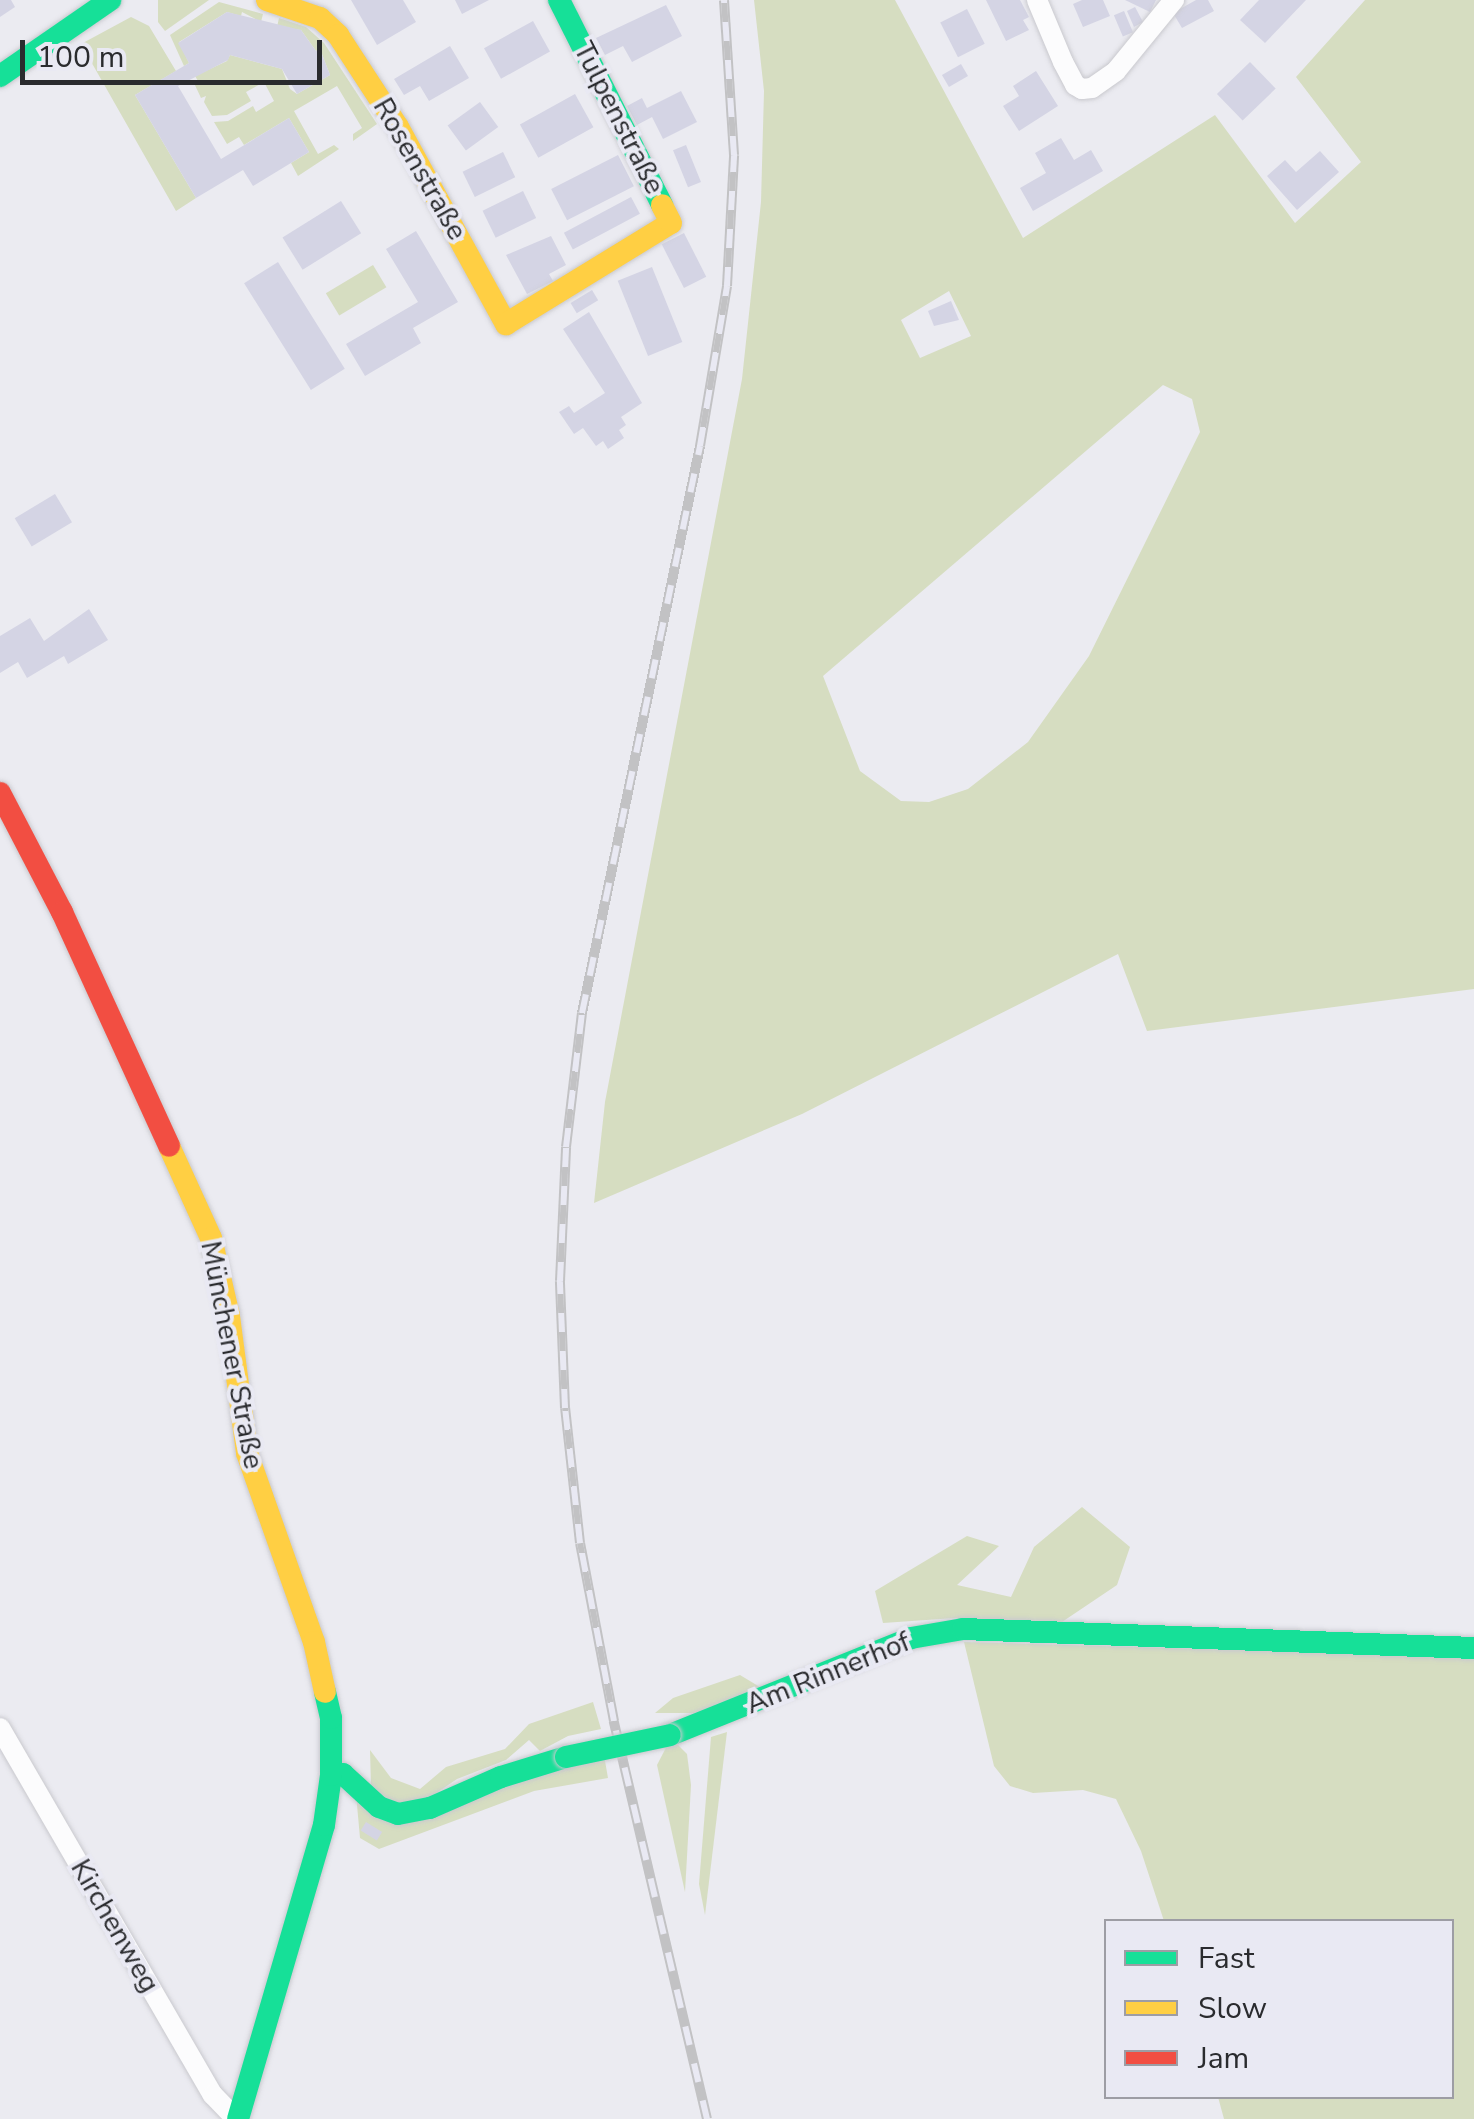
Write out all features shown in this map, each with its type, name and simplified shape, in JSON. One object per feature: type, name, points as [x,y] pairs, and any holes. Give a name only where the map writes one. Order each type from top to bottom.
[{"type":"street","name":"Rosenstraße","points":[[267,0],[320,18],[338,35],[398,127],[506,324]]},
{"type":"street","name":"Tulpenstraße","points":[[506,324],[672,223],[560,0]]},
{"type":"street","points":[[1036,0],[1063,62],[1075,85],[1082,89],[1092,88],[1116,71],[1174,0]]},
{"type":"street","points":[[0,76],[108,1]]},
{"type":"street","name":"Münchener Straße","points":[[0,793],[62,912],[210,1238],[228,1316],[247,1453],[314,1642],[331,1718],[332,1775],[307,1892],[237,2119]]},
{"type":"street","name":"Am Rinnerhof","points":[[332,1775],[343,1774],[379,1807],[398,1814],[430,1808],[501,1777],[566,1756],[670,1735],[911,1638],[963,1629],[1474,1648]]},
{"type":"street","name":"Kirchenweg","points":[[0,1728],[212,2095],[237,2119]]},
{"type":"green space","points":[[158,0],[209,0],[165,31],[158,22]]},
{"type":"green space","points":[[754,0],[895,0],[1023,238],[1215,115],[1295,223],[1361,162],[1296,77],[1365,0],[1474,0],[1474,989],[1147,1031],[1118,954],[802,1114],[594,1203],[605,1102],[742,379],[761,202],[764,91]],"holes":[[[949,291],[971,336],[920,358],[901,320]],[[1163,385],[1192,399],[1200,432],[1089,656],[1028,742],[968,789],[929,802],[901,801],[860,771],[823,676]]]},
{"type":"green space","points":[[219,2],[263,14],[261,22],[242,12],[241,16],[227,12],[179,42],[189,63],[184,66],[170,35]]},
{"type":"green space","points":[[131,17],[149,26],[176,71],[135,95],[196,198],[176,211],[81,44]]},
{"type":"green space","points":[[279,18],[306,27],[324,43],[377,124],[353,141],[353,134],[362,128],[337,86],[294,111],[318,154],[334,145],[339,149],[298,176],[291,163],[309,152],[289,118],[244,145],[239,137],[227,144],[214,122],[228,121],[253,106],[256,112],[274,101],[264,82],[246,92],[251,101],[227,115],[212,116],[204,102],[206,96],[201,98],[194,83],[198,81],[195,76],[227,61],[230,55],[282,69],[290,89],[297,94],[330,75],[320,49],[316,51],[301,30],[277,27]]},
{"type":"green space","points":[[373,265],[386,287],[339,316],[326,293]]},
{"type":"green space","points":[[1082,1507],[1130,1547],[1117,1585],[1059,1624],[955,1618],[883,1623],[875,1591],[967,1536],[999,1546],[957,1585],[1011,1597],[1034,1547]]},
{"type":"green space","points":[[964,1642],[1474,1657],[1474,2119],[1224,2119],[1219,2099],[1454,2099],[1454,1919],[1163,1919],[1141,1851],[1116,1799],[1083,1790],[1033,1793],[1010,1786],[994,1766]]},
{"type":"green space","points":[[740,1675],[765,1690],[694,1713],[655,1713],[673,1698]]},
{"type":"green space","points":[[593,1702],[601,1729],[568,1736],[540,1751],[529,1740],[506,1760],[457,1779],[417,1806],[386,1800],[371,1786],[370,1750],[391,1778],[420,1789],[446,1767],[505,1749],[529,1724]]},
{"type":"green space","points":[[727,1732],[705,1915],[699,1884],[711,1737]]},
{"type":"green space","points":[[671,1738],[687,1754],[691,1785],[685,1892],[657,1765]]},
{"type":"green space","points":[[604,1755],[608,1778],[534,1791],[379,1849],[360,1838],[356,1794],[389,1821],[567,1761]]},
{"type":"building","points":[[0,0],[11,0],[15,7],[0,17]]},
{"type":"building","points":[[351,0],[403,0],[416,22],[377,45]]},
{"type":"building","points":[[455,0],[489,0],[462,14]]},
{"type":"building","points":[[986,0],[1020,0],[1029,17],[1023,20],[1029,30],[1006,41]]},
{"type":"building","points":[[1103,0],[1110,16],[1083,27],[1073,4]]},
{"type":"building","points":[[1125,0],[1156,0],[1150,12]]},
{"type":"building","points":[[1196,0],[1208,0],[1214,11],[1182,28],[1173,13]]},
{"type":"building","points":[[1259,0],[1306,0],[1265,43],[1240,20]]},
{"type":"building","points":[[666,5],[682,36],[632,62],[623,46],[605,55],[596,38]]},
{"type":"building","points":[[1135,7],[1143,22],[1134,27],[1127,11]]},
{"type":"building","points":[[967,9],[985,44],[958,57],[940,23]]},
{"type":"building","points":[[1124,11],[1133,32],[1123,36],[1114,15]]},
{"type":"building","points":[[227,12],[301,30],[316,51],[320,49],[330,75],[297,94],[282,69],[230,55],[228,60],[178,86],[221,159],[289,118],[309,152],[253,186],[243,170],[196,198],[135,95],[189,63],[178,43]]},
{"type":"building","points":[[533,21],[550,52],[501,79],[484,48]]},
{"type":"building","points":[[450,46],[469,78],[429,101],[420,86],[404,95],[394,79]]},
{"type":"building","points":[[1250,62],[1276,89],[1243,121],[1217,94]]},
{"type":"building","points":[[961,64],[968,76],[949,87],[942,75]]},
{"type":"building","points":[[1036,71],[1058,106],[1019,131],[1003,106],[1019,96],[1013,86]]},
{"type":"building","points":[[681,91],[697,122],[663,139],[652,117],[637,125],[627,106],[642,98],[647,108]]},
{"type":"building","points":[[575,94],[593,127],[538,158],[520,125]]},
{"type":"building","points":[[480,102],[498,127],[466,151],[448,126]]},
{"type":"building","points":[[1061,138],[1074,160],[1091,150],[1103,171],[1033,211],[1020,188],[1046,173],[1035,153]]},
{"type":"building","points":[[686,145],[701,182],[688,187],[673,150]]},
{"type":"building","points":[[1320,151],[1339,172],[1297,210],[1267,176],[1285,160],[1296,172]]},
{"type":"building","points":[[503,152],[515,177],[475,197],[463,172]]},
{"type":"building","points":[[618,155],[634,186],[567,220],[551,189]]},
{"type":"building","points":[[523,191],[536,218],[496,238],[483,211]]},
{"type":"building","points":[[631,197],[640,214],[573,249],[564,233]]},
{"type":"building","points":[[341,201],[361,233],[303,270],[282,238]]},
{"type":"building","points":[[416,231],[458,302],[413,328],[421,343],[365,376],[346,344],[418,302],[386,249]]},
{"type":"building","points":[[684,233],[706,277],[684,288],[662,244]]},
{"type":"building","points":[[551,236],[566,265],[549,274],[553,281],[527,294],[506,255]]},
{"type":"building","points":[[278,262],[345,369],[311,390],[244,283]]},
{"type":"building","points":[[652,267],[682,342],[648,356],[618,281]]},
{"type":"building","points":[[592,290],[598,300],[577,313],[571,303]]},
{"type":"building","points":[[951,301],[959,320],[934,326],[928,311]]},
{"type":"building","points":[[589,312],[642,403],[621,417],[626,425],[619,430],[624,438],[608,449],[603,441],[596,446],[583,428],[574,434],[559,412],[569,406],[574,413],[605,393],[563,329]]},
{"type":"building","points":[[55,494],[72,522],[32,546],[15,518]]},
{"type":"building","points":[[89,609],[108,640],[68,664],[64,656],[27,678],[18,662],[0,673],[0,636],[30,618],[44,641]]},
{"type":"building","points":[[366,1822],[382,1832],[377,1841],[361,1830]]},
{"type":"railway","points":[[707,2119],[614,1721],[580,1543],[565,1408],[560,1281],[566,1147],[582,1013],[700,446],[727,286],[734,155],[724,0]]},
{"type":"traffic: fast","points":[[0,76],[110,0]]},
{"type":"traffic: fast","points":[[559,0],[662,205]]},
{"type":"traffic: fast","points":[[670,1735],[911,1638],[963,1629],[1474,1648]]},
{"type":"traffic: fast","points":[[238,2119],[324,1825],[331,1775],[331,1718],[325,1692]]},
{"type":"traffic: fast","points":[[566,1757],[670,1735]]},
{"type":"traffic: fast","points":[[331,1775],[343,1774],[379,1807],[398,1814],[430,1808],[501,1777],[566,1757]]},
{"type":"traffic: slow","points":[[267,0],[320,18],[338,35],[398,127],[506,324],[671,223],[662,205]]},
{"type":"traffic: slow","points":[[169,1146],[211,1238],[229,1316],[247,1453],[314,1642],[325,1692]]},
{"type":"traffic: jam","points":[[0,793],[62,912],[169,1146]]}]
